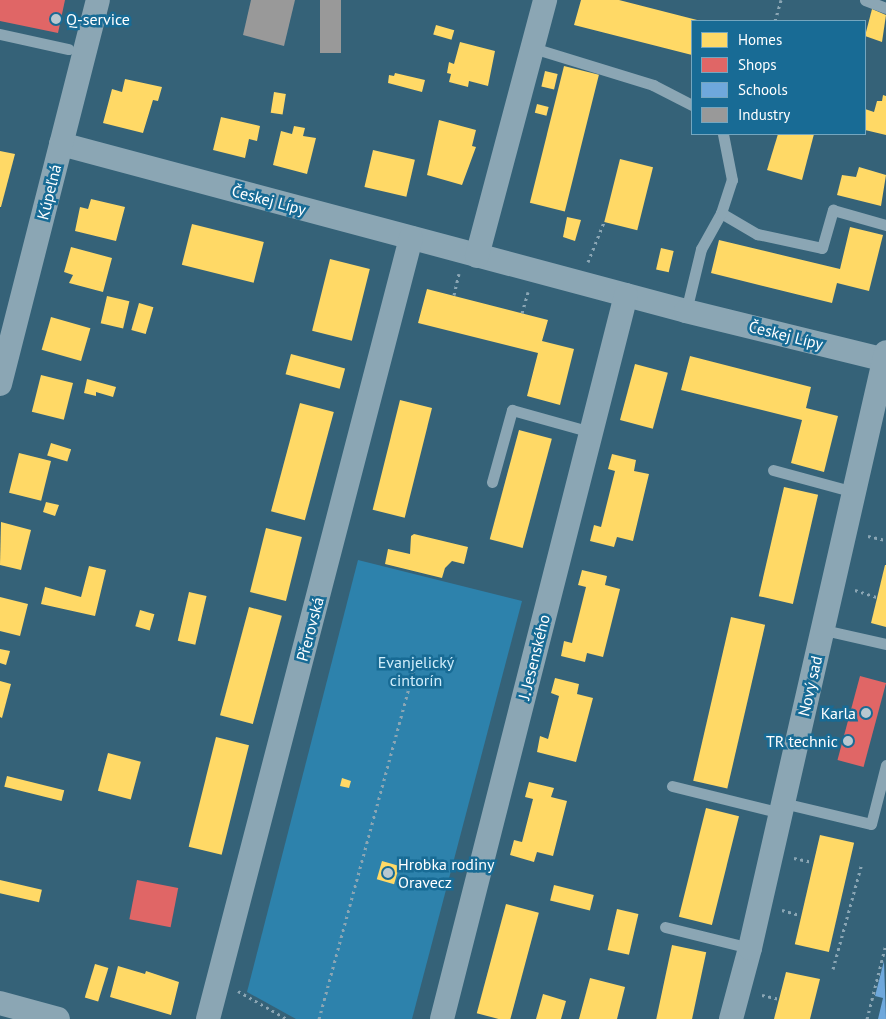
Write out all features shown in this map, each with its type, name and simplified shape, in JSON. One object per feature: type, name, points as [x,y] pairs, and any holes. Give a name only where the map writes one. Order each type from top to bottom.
[{"type":"street","name":"Kúpeľná","points":[[0,384],[98,0]]},
{"type":"street","points":[[469,263],[533,48],[544,0]]},
{"type":"street","name":"Českej Lípy","points":[[61,144],[411,238],[469,263],[626,295],[686,311],[885,357]]},
{"type":"street","name":"Přerovská","points":[[208,1019],[411,238]]},
{"type":"street","name":"J. Jesenského","points":[[442,1019],[626,295]]},
{"type":"street","name":"Nový sad","points":[[731,1019],[750,948],[824,630],[885,357]]},
{"type":"street","points":[[0,1003],[58,1019]]},
{"type":"lane","points":[[865,0],[886,8]]},
{"type":"lane","points":[[0,34],[68,49]]},
{"type":"lane","points":[[533,48],[653,85],[691,105]]},
{"type":"lane","points":[[686,311],[701,249],[710,228],[721,213],[732,180],[723,135]]},
{"type":"lane","points":[[721,213],[757,234],[822,248],[833,210],[886,225]]},
{"type":"lane","points":[[492,482],[512,410],[591,432]]},
{"type":"lane","points":[[773,470],[854,492]]},
{"type":"lane","points":[[824,630],[886,644]]},
{"type":"lane","points":[[672,786],[871,824],[886,765]]},
{"type":"lane","points":[[665,927],[750,948]]},
{"type":"path","points":[[775,20],[780,0]]},
{"type":"path","points":[[587,265],[604,222]]},
{"type":"path","points":[[454,295],[469,263]]},
{"type":"path","points":[[522,313],[529,286]]},
{"type":"path","points":[[862,535],[886,540]]},
{"type":"path","points":[[850,589],[877,597]]},
{"type":"path","points":[[319,1019],[413,672]]},
{"type":"path","points":[[789,856],[813,862]]},
{"type":"path","points":[[833,969],[862,864]]},
{"type":"path","points":[[777,909],[800,915]]},
{"type":"path","points":[[867,1019],[886,944]]},
{"type":"path","points":[[234,989],[287,1019]]},
{"type":"path","points":[[756,993],[779,999]]},
{"type":"green space","name":"Evanjelický cintorín","points":[[358,560],[522,601],[412,1019],[296,1019],[247,992]]},
{"type":"building: Homes","points":[[581,0],[619,0],[697,20],[691,20],[691,55],[574,25]]},
{"type":"building: Homes","points":[[872,9],[886,15],[882,42],[866,36]]},
{"type":"building: Homes","points":[[436,25],[454,30],[452,40],[433,35]]},
{"type":"building: Homes","points":[[460,42],[495,51],[488,86],[469,81],[468,87],[449,82],[451,74],[447,73],[449,62],[454,64]]},
{"type":"building: Homes","points":[[564,66],[599,75],[565,212],[530,203]]},
{"type":"building: Homes","points":[[545,71],[558,74],[554,90],[541,87]]},
{"type":"building: Homes","points":[[395,73],[425,80],[422,92],[388,83],[389,75],[394,76]]},
{"type":"building: Homes","points":[[125,79],[162,87],[158,101],[153,100],[143,133],[103,123],[112,89],[122,92]]},
{"type":"building: Homes","points":[[274,92],[286,94],[283,115],[271,113]]},
{"type":"building: Homes","points":[[883,95],[886,96],[886,135],[866,130],[866,109],[874,112],[877,101],[882,101]]},
{"type":"building: Homes","points":[[537,104],[549,107],[546,116],[535,113]]},
{"type":"building: Homes","points":[[221,117],[260,126],[257,141],[249,139],[245,158],[213,150]]},
{"type":"building: Homes","points":[[439,120],[476,130],[472,146],[476,147],[462,185],[427,175]]},
{"type":"building: Homes","points":[[294,126],[305,128],[303,136],[316,138],[307,174],[273,165],[281,131],[292,134]]},
{"type":"building: Homes","points":[[778,135],[814,135],[802,180],[767,170]]},
{"type":"building: Homes","points":[[373,150],[415,160],[406,197],[364,187]]},
{"type":"building: Homes","points":[[0,151],[15,154],[1,207],[0,207]]},
{"type":"building: Homes","points":[[620,159],[653,167],[637,230],[604,222]]},
{"type":"building: Homes","points":[[859,167],[886,175],[881,206],[837,195],[842,175],[856,177]]},
{"type":"building: Homes","points":[[91,199],[125,207],[116,241],[75,231],[80,207],[88,209]]},
{"type":"building: Homes","points":[[567,217],[581,220],[575,241],[563,237]]},
{"type":"building: Homes","points":[[192,224],[264,242],[254,283],[182,265]]},
{"type":"building: Homes","points":[[850,227],[883,235],[869,291],[837,283],[832,303],[711,273],[719,240],[840,269]]},
{"type":"building: Homes","points":[[71,247],[112,258],[103,292],[69,283],[73,275],[64,272]]},
{"type":"building: Homes","points":[[661,248],[674,251],[669,272],[656,269]]},
{"type":"building: Homes","points":[[330,259],[370,269],[352,341],[312,331]]},
{"type":"building: Homes","points":[[427,289],[548,320],[542,341],[574,349],[560,405],[527,396],[538,353],[418,323]]},
{"type":"building: Homes","points":[[107,296],[129,301],[123,328],[101,323]]},
{"type":"building: Homes","points":[[139,303],[153,307],[146,334],[131,330]]},
{"type":"building: Homes","points":[[51,317],[90,328],[81,361],[42,350]]},
{"type":"building: Homes","points":[[291,354],[345,368],[340,389],[286,374]]},
{"type":"building: Homes","points":[[690,356],[811,387],[806,408],[838,416],[824,472],[791,463],[802,420],[681,390]]},
{"type":"building: Homes","points":[[635,364],[668,373],[653,429],[620,420]]},
{"type":"building: Homes","points":[[41,375],[73,383],[64,420],[32,412]]},
{"type":"building: Homes","points":[[87,379],[116,387],[113,397],[96,392],[96,396],[84,393]]},
{"type":"building: Homes","points":[[400,400],[432,408],[405,518],[373,510]]},
{"type":"building: Homes","points":[[300,403],[334,412],[305,520],[271,511]]},
{"type":"building: Homes","points":[[519,430],[552,439],[523,548],[490,539]]},
{"type":"building: Homes","points":[[51,443],[71,449],[67,462],[47,455]]},
{"type":"building: Homes","points":[[19,453],[51,461],[41,501],[9,493]]},
{"type":"building: Homes","points":[[612,454],[636,460],[634,471],[649,474],[633,541],[617,537],[614,547],[590,541],[594,525],[601,527],[615,471],[608,469]]},
{"type":"building: Homes","points":[[784,487],[818,495],[793,604],[759,596]]},
{"type":"building: Homes","points":[[46,502],[59,505],[55,516],[43,512]]},
{"type":"building: Homes","points":[[1,522],[31,530],[21,570],[0,565]]},
{"type":"building: Homes","points":[[266,528],[302,537],[286,601],[250,592]]},
{"type":"building: Homes","points":[[414,534],[468,547],[464,564],[452,561],[445,568],[442,578],[385,564],[388,549],[410,554],[411,536]]},
{"type":"building: Homes","points":[[886,565],[886,627],[871,623]]},
{"type":"building: Homes","points":[[89,566],[106,570],[95,616],[41,604],[45,587],[81,597]]},
{"type":"building: Homes","points":[[582,570],[607,576],[605,585],[620,589],[603,657],[587,653],[585,662],[561,656],[564,641],[572,643],[586,587],[578,585]]},
{"type":"building: Homes","points":[[189,592],[207,596],[195,645],[178,641]]},
{"type":"building: Homes","points":[[0,597],[28,604],[20,636],[0,631]]},
{"type":"building: Homes","points":[[249,607],[282,616],[253,724],[220,715]]},
{"type":"building: Homes","points":[[140,610],[154,614],[150,630],[135,626]]},
{"type":"building: Homes","points":[[731,617],[765,625],[727,789],[693,781]]},
{"type":"building: Homes","points":[[0,649],[10,651],[6,665],[0,663]]},
{"type":"building: Homes","points":[[555,678],[579,684],[577,694],[593,698],[576,762],[537,752],[540,736],[548,739],[559,696],[551,693]]},
{"type":"building: Homes","points":[[0,681],[11,684],[2,718],[0,717]]},
{"type":"building: Homes","points":[[216,737],[249,745],[222,855],[189,847]]},
{"type":"building: Homes","points":[[108,753],[141,762],[131,799],[98,791]]},
{"type":"building: Homes","points":[[7,776],[64,790],[62,801],[4,787]]},
{"type":"building: Homes","points":[[342,778],[351,781],[349,788],[340,786]]},
{"type":"building: Homes","points":[[529,782],[554,788],[551,797],[567,801],[553,856],[537,852],[534,862],[510,855],[514,840],[522,842],[533,799],[525,797]]},
{"type":"building: Homes","points":[[706,808],[739,816],[712,925],[679,917]]},
{"type":"building: Homes","points":[[820,835],[854,843],[829,952],[795,944]]},
{"type":"building: Homes","name":"Hrobka rodiny Oravecz","points":[[382,861],[399,866],[394,884],[377,879]]},
{"type":"building: Homes","points":[[0,880],[42,890],[39,902],[0,893]]},
{"type":"building: Homes","points":[[554,885],[594,895],[590,910],[550,901]]},
{"type":"building: Homes","points":[[506,904],[539,913],[510,1019],[499,1019],[477,1013]]},
{"type":"building: Homes","points":[[617,909],[638,914],[629,955],[608,950]]},
{"type":"building: Homes","points":[[672,945],[706,952],[692,1019],[656,1019]]},
{"type":"building: Homes","points":[[95,964],[108,968],[98,1002],[85,997]]},
{"type":"building: Homes","points":[[118,966],[145,974],[146,971],[179,982],[171,1015],[110,997]]},
{"type":"building: Homes","points":[[786,972],[820,979],[810,1019],[774,1019]]},
{"type":"building: Homes","points":[[590,978],[625,987],[617,1019],[579,1019]]},
{"type":"building: Homes","points":[[543,994],[566,1001],[561,1019],[536,1019]]},
{"type":"building: Shops","points":[[0,0],[65,0],[58,33],[0,21]]},
{"type":"building: Shops","points":[[860,676],[886,683],[864,767],[837,760]]},
{"type":"building: Shops","points":[[137,880],[178,888],[171,927],[129,919]]},
{"type":"building: Schools","points":[[884,961],[886,1019],[878,1019],[883,998],[875,996]]},
{"type":"building: Industry","points":[[251,0],[295,0],[284,46],[243,35]]},
{"type":"building: Industry","points":[[320,0],[341,0],[341,53],[320,53]]},
{"type":"place","name":"Q-service","points":[[56,19]]},
{"type":"place","name":"Karla","points":[[866,713]]},
{"type":"place","name":"TR technic","points":[[848,741]]},
{"type":"place","name":"Hrobka rodiny Oravecz","points":[[388,873]]}]
